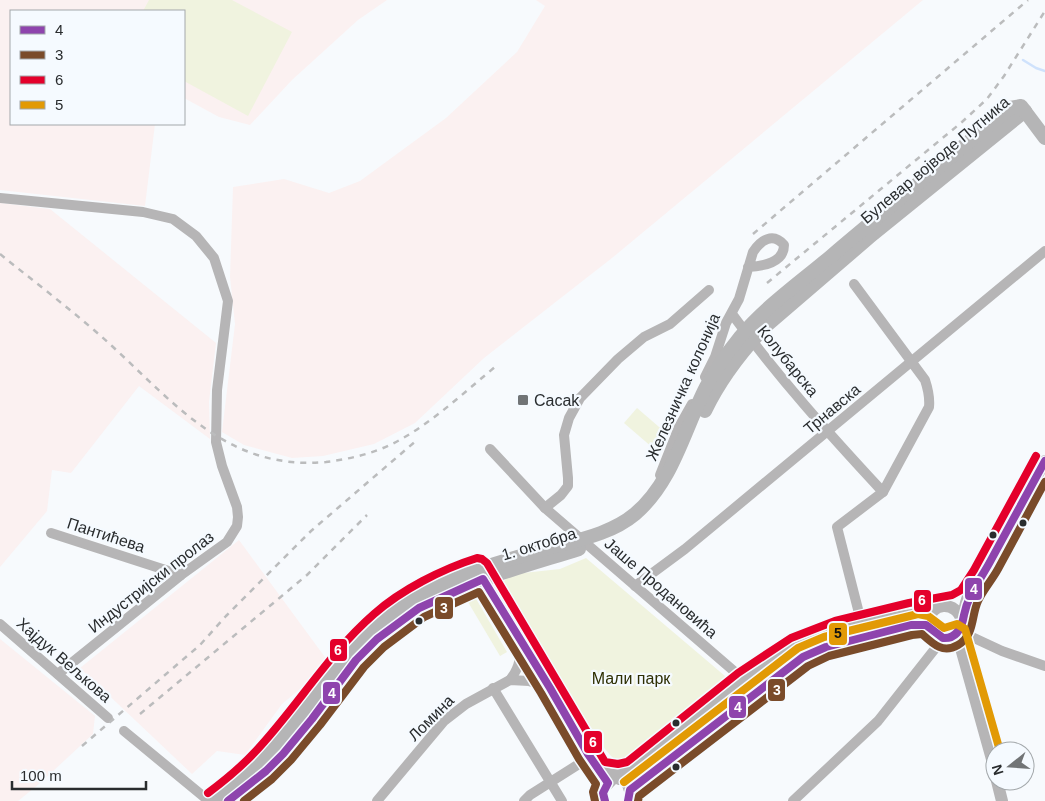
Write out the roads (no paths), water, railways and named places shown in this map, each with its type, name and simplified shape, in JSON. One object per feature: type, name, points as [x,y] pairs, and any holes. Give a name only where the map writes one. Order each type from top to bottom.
[{"type":"main road","name":"Булевар војводе Путника","points":[[583,540],[611,538],[643,518],[663,499],[712,396],[748,336],[766,326],[873,234],[1025,111],[1045,138]]},
{"type":"main road","name":"1. октобра","points":[[214,801],[238,784],[260,763],[350,653],[378,624],[416,595],[438,584],[480,574],[583,540]]},
{"type":"main road","name":"1. октобра","points":[[228,801],[266,771],[283,754],[356,660],[377,639],[419,608],[480,574]]},
{"type":"street","name":"Индустријски пролаз","points":[[0,198],[143,212],[173,219],[196,236],[214,258],[228,301],[217,390],[216,442],[222,466],[237,507],[237,526],[227,542],[181,575],[58,674]]},
{"type":"street","name":"Трнавска","points":[[635,586],[828,432],[1045,251]]},
{"type":"street","name":"Железничка колонија","points":[[583,540],[625,516],[641,501],[662,472],[679,427],[715,357],[726,323],[739,299],[748,267]]},
{"type":"street","points":[[854,284],[925,380],[928,389],[929,407],[882,492],[837,527],[862,625]]},
{"type":"street","name":"Железничка колонија","points":[[545,508],[561,495],[568,486],[564,435],[569,418],[580,398],[618,359],[644,338],[670,324],[709,290]]},
{"type":"street","name":"Колубарска","points":[[732,314],[828,432],[882,492]]},
{"type":"street","name":"Јаше Продановића","points":[[490,449],[545,508],[755,692]]},
{"type":"street","points":[[619,780],[626,784],[629,796],[755,692],[803,657],[826,646],[922,624],[947,638],[959,628],[968,598],[983,575],[1045,461]]},
{"type":"street","name":"Пантићева","points":[[51,533],[181,575]]},
{"type":"street","points":[[480,574],[608,784]]},
{"type":"street","points":[[604,799],[604,789],[608,784],[619,780],[631,771],[744,681],[777,658],[802,644],[828,634],[862,625],[911,613],[935,610],[942,606],[955,605],[968,598]]},
{"type":"street","points":[[949,606],[958,611],[959,628],[988,741]]},
{"type":"street","points":[[793,801],[878,722],[934,650],[936,646],[930,618],[935,610]]},
{"type":"street","name":"Хајдук Вељкова","points":[[0,624],[108,718]]},
{"type":"street","points":[[959,628],[993,648],[1045,666]]},
{"type":"street","points":[[510,680],[520,663],[519,643],[516,632]]},
{"type":"street","points":[[510,680],[529,681],[550,688]]},
{"type":"street","name":"Ломина","points":[[377,801],[444,721],[466,704],[510,680]]},
{"type":"street","points":[[493,688],[562,801]]},
{"type":"street","points":[[124,731],[197,796],[209,801]]},
{"type":"street","points":[[524,801],[530,795],[590,757]]},
{"type":"street","points":[[599,771],[618,774],[631,771]]},
{"type":"waterway","points":[[1023,60],[1045,71]]},
{"type":"railway","points":[[753,234],[1028,0]]},
{"type":"railway","points":[[767,283],[962,122],[987,99],[1004,76],[1045,11]]},
{"type":"railway","points":[[0,254],[99,334],[182,411],[233,445],[261,456],[292,462],[326,462],[352,458],[376,451],[419,428],[495,367]]},
{"type":"railway","points":[[82,746],[200,645],[226,616],[311,531],[417,440]]},
{"type":"railway","points":[[140,714],[307,575],[367,515]]},
{"type":"place","name":"Cacak","points":[[523,400]]},
{"type":"park label","name":"Мали парк","points":[[631,678]]}]
